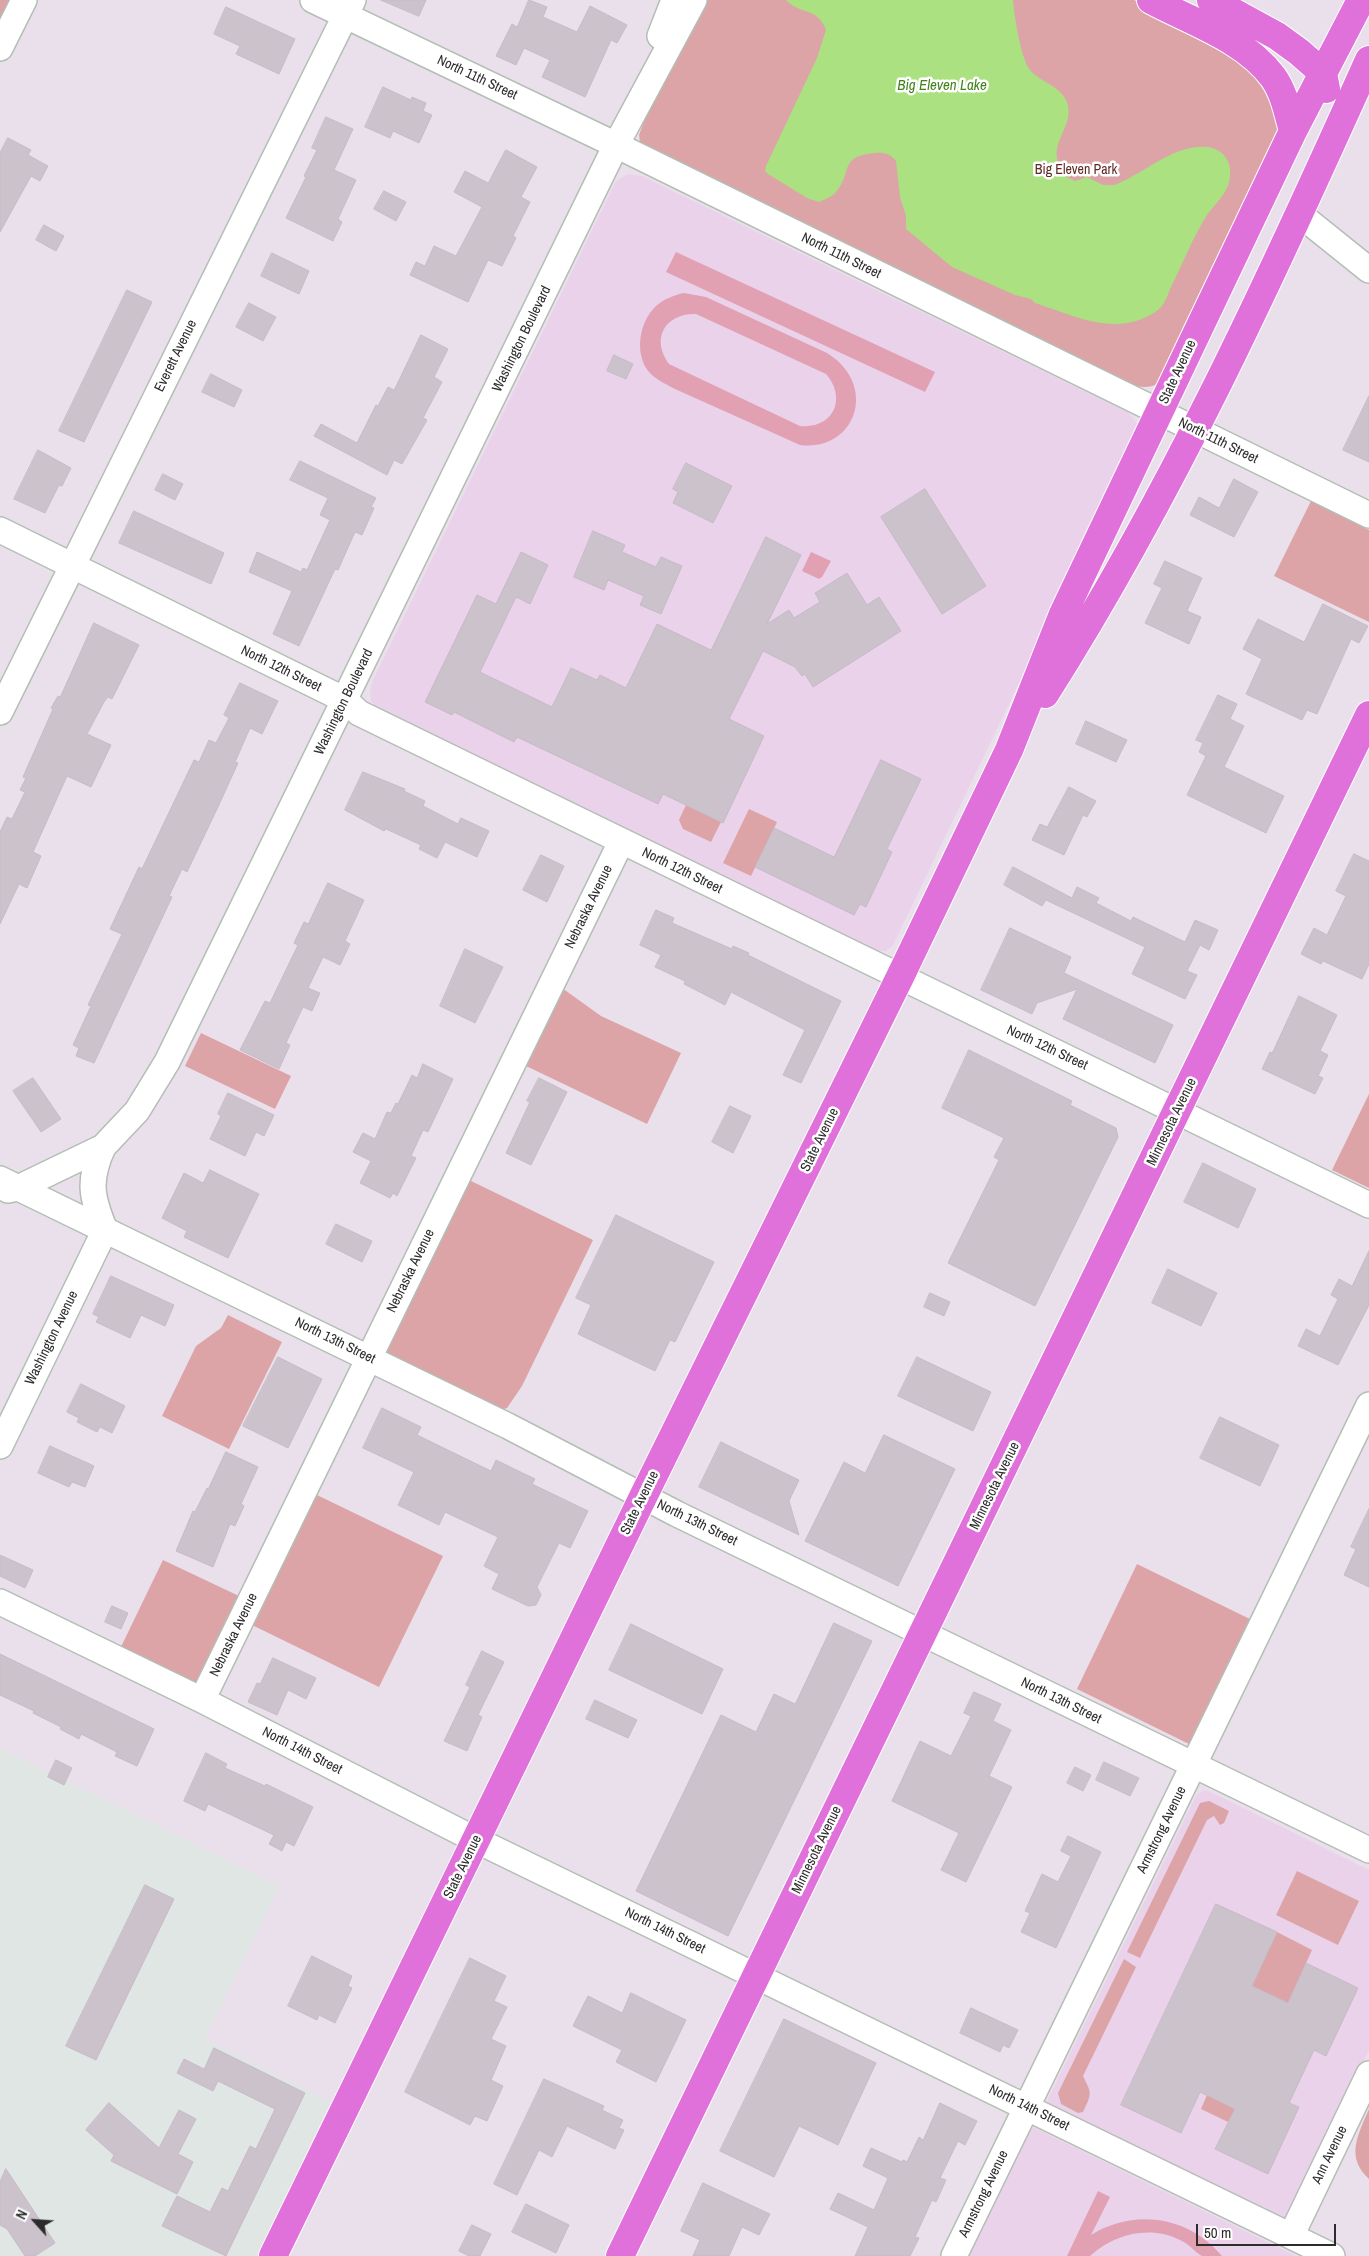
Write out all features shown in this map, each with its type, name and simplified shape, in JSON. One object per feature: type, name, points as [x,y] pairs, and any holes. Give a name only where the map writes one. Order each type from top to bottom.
[{"type":"main road","points":[[1151,0],[1225,38],[1256,58],[1274,78],[1284,100],[1293,131]]},
{"type":"main road","points":[[1211,0],[1277,36],[1323,73],[1328,99],[1322,139],[1321,167]]},
{"type":"main road","name":"State Avenue","points":[[273,2256],[643,1497],[900,977],[1009,750],[1063,614],[1293,131],[1360,0]]},
{"type":"main road","name":"State Avenue","points":[[1009,750],[1082,636],[1195,430],[1321,167],[1369,60]]},
{"type":"main road","name":"Minnesota Avenue","points":[[620,2256],[1369,715]]},
{"type":"street","points":[[0,48],[24,0]]},
{"type":"street","name":"North 11th Street","points":[[313,0],[349,8],[475,77],[1369,515]]},
{"type":"street","name":"Washington Boulevard","points":[[616,145],[674,0]]},
{"type":"street","name":"Washington Boulevard","points":[[6,1186],[103,1148],[137,1111],[167,1062],[616,145],[694,0]]},
{"type":"street","name":"Everett Avenue","points":[[0,712],[349,8]]},
{"type":"street","points":[[1298,213],[1369,270]]},
{"type":"street","name":"North 12th Street","points":[[0,530],[345,700],[359,712],[621,842],[1178,1110],[1369,1205]]},
{"type":"street","name":"Nebraska Avenue","points":[[202,1700],[621,842]]},
{"type":"street","points":[[103,1148],[94,1167],[91,1190],[96,1209],[105,1230]]},
{"type":"street","name":"North 13th Street","points":[[6,1186],[105,1230],[368,1357],[508,1426],[643,1497],[1369,1850]]},
{"type":"street","name":"Washington Avenue","points":[[0,1446],[105,1230]]},
{"type":"street","name":"Armstrong Avenue","points":[[954,2256],[1369,1405]]},
{"type":"street","name":"North 14th Street","points":[[0,1602],[202,1700],[476,1840],[1332,2256]]},
{"type":"street","name":"Ann Avenue","points":[[1291,2236],[1369,2074]]},
{"type":"shaded area","points":[[628,174],[642,176],[1129,413],[1137,423],[1137,427],[1010,702],[893,945],[886,951],[876,951],[376,708],[371,701],[370,691],[373,680],[615,183]]},
{"type":"shaded area","points":[[676,252],[935,372],[925,392],[666,272]]},
{"type":"shaded area","points":[[684,293],[706,297],[827,353],[843,366],[853,382],[856,398],[854,414],[847,427],[835,438],[819,444],[800,445],[661,382],[644,365],[640,347],[642,329],[656,306],[666,299]],"holes":[[[696,314],[826,374],[836,393],[834,410],[821,423],[812,426],[800,426],[669,364],[663,354],[661,336],[664,329],[676,318]]]},
{"type":"shaded area","points":[[811,552],[831,561],[819,579],[802,571]]},
{"type":"shaded area","points":[[0,1748],[279,1886],[205,2039],[330,2102],[256,2256],[0,2256]]},
{"type":"shaded area","points":[[1203,1790],[1209,1791],[1369,1870],[1369,2050],[1287,2220],[1047,2105],[1048,2099],[1196,1796]]},
{"type":"shaded area","points":[[1035,2128],[1296,2256],[962,2256],[1024,2129]]},
{"type":"shaded area","points":[[1098,2191],[1110,2197],[1091,2235],[1125,2221],[1160,2220],[1194,2232],[1222,2256],[1202,2256],[1186,2243],[1168,2235],[1144,2233],[1121,2237],[1100,2248],[1090,2256],[1067,2256]]},
{"type":"green space","points":[[0,0],[11,0],[0,24]]},
{"type":"green space","name":"Big Eleven Park","points":[[704,0],[1134,0],[1267,75],[1279,132],[1162,381],[1146,387],[1128,384],[640,143],[639,135],[643,124]]},
{"type":"green space","points":[[1311,501],[1369,530],[1369,622],[1274,576]]},
{"type":"green space","points":[[686,805],[721,822],[711,842],[683,829],[679,820]]},
{"type":"green space","points":[[749,809],[777,822],[751,876],[723,863]]},
{"type":"green space","points":[[562,988],[601,1016],[681,1053],[647,1124],[524,1065]]},
{"type":"green space","points":[[201,1033],[291,1076],[275,1109],[185,1066]]},
{"type":"green space","points":[[1369,1094],[1369,1188],[1332,1170]]},
{"type":"green space","points":[[469,1180],[593,1240],[522,1386],[507,1408],[501,1410],[390,1357],[387,1352],[390,1340]]},
{"type":"green space","points":[[228,1315],[282,1342],[229,1449],[162,1416],[196,1346],[221,1328]]},
{"type":"green space","points":[[317,1495],[443,1556],[379,1687],[252,1625]]},
{"type":"green space","points":[[163,1560],[239,1596],[197,1683],[192,1686],[118,1653]]},
{"type":"green space","points":[[1137,1564],[1252,1620],[1191,1745],[1077,1689]]},
{"type":"green space","points":[[1209,1801],[1229,1811],[1224,1823],[1220,1825],[1214,1816],[1207,1820],[1140,1958],[1127,1952],[1200,1803]]},
{"type":"green space","points":[[1297,1871],[1359,1901],[1338,1945],[1276,1915]]},
{"type":"green space","points":[[1277,1932],[1312,1950],[1288,2003],[1252,1986]]},
{"type":"green space","points":[[1124,1959],[1136,1967],[1083,2076],[1090,2094],[1083,2112],[1078,2113],[1061,2104],[1058,2093]]},
{"type":"green space","points":[[1207,2095],[1235,2109],[1228,2122],[1201,2109]]},
{"type":"green space","points":[[1369,2109],[1369,2179],[1357,2162],[1356,2146]]},
{"type":"water","name":"Big Eleven Lake","points":[[786,0],[1013,0],[1018,36],[1030,70],[1060,92],[1067,102],[1067,121],[1057,152],[1058,162],[1063,175],[1075,181],[1087,177],[1103,185],[1114,185],[1171,154],[1183,150],[1195,147],[1208,147],[1222,153],[1230,166],[1229,182],[1222,197],[1202,223],[1163,305],[1140,320],[1116,324],[1092,321],[1035,303],[1031,299],[1015,295],[952,267],[906,229],[906,216],[900,197],[896,161],[887,154],[875,153],[856,158],[848,166],[841,185],[836,192],[819,202],[807,198],[768,174],[765,171],[766,166],[817,58],[826,30],[823,23],[814,14],[791,5]]},
{"type":"building","points":[[381,0],[426,0],[419,16]]},
{"type":"building","points":[[529,0],[547,7],[543,17],[577,32],[590,6],[627,25],[617,43],[611,40],[585,97],[542,77],[550,60],[524,48],[516,65],[496,56],[512,24],[517,27]]},
{"type":"building","points":[[226,7],[295,39],[279,74],[236,54],[240,46],[214,34]]},
{"type":"building","points":[[383,87],[411,100],[412,97],[426,103],[423,111],[432,115],[419,143],[393,131],[390,138],[365,127]]},
{"type":"building","points":[[326,117],[353,129],[334,170],[356,180],[338,219],[342,222],[333,241],[286,218],[317,150],[312,148]]},
{"type":"building","points":[[8,138],[31,150],[28,155],[48,166],[40,181],[31,176],[0,232],[0,153]]},
{"type":"building","points":[[506,150],[537,167],[521,197],[530,202],[513,236],[516,238],[502,266],[488,260],[468,302],[410,275],[416,262],[425,266],[434,246],[456,256],[482,207],[454,192],[465,171],[488,183]]},
{"type":"building","points":[[384,191],[406,202],[396,221],[374,209]]},
{"type":"building","points":[[44,225],[64,236],[56,251],[36,240]]},
{"type":"building","points":[[272,253],[309,271],[299,294],[261,276]]},
{"type":"building","points":[[127,290],[152,302],[84,442],[59,431]]},
{"type":"building","points":[[249,303],[276,317],[263,341],[236,327]]},
{"type":"building","points":[[421,335],[448,349],[434,377],[442,382],[423,418],[427,420],[402,464],[394,460],[387,475],[314,436],[321,424],[357,443],[376,405],[378,406],[388,387],[394,390]]},
{"type":"building","points":[[614,355],[633,364],[626,379],[607,371]]},
{"type":"building","points":[[211,374],[242,390],[234,407],[202,392]]},
{"type":"building","points":[[1369,396],[1369,462],[1343,450]]},
{"type":"building","points":[[38,450],[71,468],[62,486],[59,485],[45,513],[14,499]]},
{"type":"building","points":[[300,461],[376,498],[371,507],[374,508],[362,535],[355,532],[338,570],[335,569],[299,646],[273,634],[292,591],[249,572],[257,552],[301,572],[303,568],[307,570],[330,520],[320,515],[328,498],[290,480]]},
{"type":"building","points":[[686,463],[732,486],[713,523],[673,503],[678,492],[673,489]]},
{"type":"building","points":[[163,474],[183,484],[175,500],[155,490]]},
{"type":"building","points":[[1234,479],[1258,492],[1234,537],[1190,515],[1199,497],[1219,508]]},
{"type":"building","points":[[925,489],[986,586],[942,614],[881,517]]},
{"type":"building","points":[[134,511],[224,553],[211,584],[119,543]]},
{"type":"building","points":[[593,531],[625,545],[622,552],[656,567],[661,557],[682,566],[661,614],[640,605],[644,596],[608,580],[604,590],[574,577]]},
{"type":"building","points":[[766,537],[801,555],[767,624],[789,610],[794,618],[820,602],[815,593],[847,573],[867,605],[879,597],[901,631],[813,687],[805,674],[802,676],[795,667],[763,651],[729,719],[764,736],[723,823],[663,794],[658,804],[517,737],[514,742],[454,712],[452,715],[425,702],[477,595],[496,604],[521,552],[548,565],[530,604],[516,597],[480,672],[552,707],[571,668],[597,680],[600,675],[626,688],[657,624],[711,650]]},
{"type":"building","points":[[1165,561],[1202,578],[1187,611],[1201,617],[1189,644],[1145,623],[1162,588],[1154,584]]},
{"type":"building","points":[[1323,604],[1368,626],[1359,643],[1351,639],[1317,714],[1307,710],[1302,720],[1246,694],[1262,659],[1243,649],[1258,619],[1304,642]]},
{"type":"building","points":[[94,623],[139,645],[112,699],[108,697],[104,702],[87,734],[111,745],[91,787],[67,776],[33,852],[41,856],[27,888],[19,884],[0,924],[0,832],[7,817],[12,819],[25,792],[20,790],[26,778],[23,777],[53,709],[51,708],[58,696],[60,697]]},
{"type":"building","points":[[240,683],[278,701],[262,734],[250,728],[235,762],[238,763],[217,809],[187,872],[182,869],[169,896],[172,897],[94,1063],[76,1056],[79,1048],[73,1045],[91,1006],[88,1005],[122,934],[110,929],[139,867],[142,869],[194,760],[199,762],[209,740],[216,743],[229,718],[224,715]]},
{"type":"building","points":[[1218,695],[1237,704],[1230,719],[1244,726],[1224,767],[1284,796],[1266,833],[1187,795],[1206,756],[1199,752],[1203,743],[1196,740]]},
{"type":"building","points":[[1086,721],[1127,740],[1116,762],[1076,744]]},
{"type":"building","points":[[881,760],[921,779],[887,849],[892,852],[866,907],[860,904],[854,915],[755,867],[774,828],[834,857]]},
{"type":"building","points":[[363,772],[405,789],[404,791],[425,801],[423,806],[458,824],[461,818],[489,831],[477,857],[445,842],[437,858],[419,849],[421,845],[386,829],[384,831],[345,810]]},
{"type":"building","points":[[1069,787],[1096,801],[1087,817],[1083,815],[1064,855],[1032,840],[1040,824],[1047,827]]},
{"type":"building","points":[[1354,854],[1369,861],[1369,964],[1362,979],[1323,961],[1321,964],[1301,954],[1314,928],[1327,935],[1346,896],[1336,891]]},
{"type":"building","points":[[541,855],[564,866],[547,902],[523,890]]},
{"type":"building","points":[[1013,867],[1072,898],[1077,887],[1099,898],[1096,903],[1131,921],[1133,917],[1185,942],[1195,920],[1218,930],[1209,950],[1200,945],[1187,971],[1197,975],[1185,999],[1132,974],[1145,947],[1046,900],[1042,906],[1004,885]]},
{"type":"building","points":[[328,883],[364,900],[345,941],[350,944],[340,965],[323,957],[308,988],[320,993],[312,1011],[303,1007],[286,1043],[290,1045],[279,1069],[240,1050],[265,1001],[270,1003],[298,945],[294,943],[304,922],[308,924]]},
{"type":"building","points":[[656,910],[674,918],[672,923],[732,949],[733,946],[749,953],[748,955],[841,1001],[801,1083],[783,1075],[805,1030],[731,992],[725,1005],[684,984],[685,981],[655,967],[661,955],[640,945]]},
{"type":"building","points":[[1010,928],[1071,957],[1064,973],[1173,1025],[1155,1063],[1063,1019],[1077,989],[1037,1003],[1032,1014],[981,990]]},
{"type":"building","points":[[465,949],[503,967],[475,1023],[440,1006]]},
{"type":"building","points":[[1299,996],[1337,1015],[1320,1051],[1328,1055],[1318,1076],[1323,1078],[1315,1094],[1262,1069],[1270,1052],[1272,1053]]},
{"type":"building","points":[[969,1050],[1072,1101],[1070,1105],[1116,1128],[1118,1137],[1035,1306],[948,1263],[999,1160],[994,1157],[1004,1138],[942,1108]]},
{"type":"building","points":[[423,1064],[453,1079],[428,1132],[423,1130],[411,1156],[416,1158],[397,1196],[393,1193],[390,1198],[360,1183],[371,1161],[353,1152],[363,1133],[375,1139],[387,1112],[391,1113],[396,1103],[398,1104],[412,1075],[417,1078]]},
{"type":"building","points":[[33,1078],[61,1119],[41,1132],[13,1091]]},
{"type":"building","points":[[539,1078],[567,1092],[531,1165],[506,1153],[530,1102],[527,1101]]},
{"type":"building","points":[[228,1093],[274,1115],[264,1136],[256,1132],[245,1156],[210,1139],[221,1116],[218,1114]]},
{"type":"building","points":[[730,1106],[751,1116],[733,1153],[712,1142]]},
{"type":"building","points":[[1203,1163],[1256,1189],[1238,1228],[1184,1202]]},
{"type":"building","points":[[210,1170],[259,1194],[228,1258],[184,1237],[187,1231],[162,1218],[184,1173],[203,1183]]},
{"type":"building","points":[[616,1215],[714,1262],[675,1342],[670,1340],[655,1371],[578,1334],[591,1305],[576,1298]]},
{"type":"building","points":[[336,1224],[372,1241],[362,1262],[326,1244]]},
{"type":"building","points":[[1369,1251],[1369,1305],[1338,1365],[1298,1346],[1306,1329],[1320,1336],[1338,1299],[1331,1295],[1339,1279],[1352,1286]]},
{"type":"building","points":[[1168,1269],[1217,1293],[1201,1326],[1152,1303]]},
{"type":"building","points":[[111,1276],[174,1305],[165,1326],[141,1315],[130,1338],[96,1322],[99,1317],[93,1314]]},
{"type":"building","points":[[930,1293],[950,1302],[944,1316],[924,1307]]},
{"type":"building","points":[[278,1357],[322,1379],[288,1448],[243,1426]]},
{"type":"building","points":[[917,1357],[991,1392],[973,1431],[898,1396]]},
{"type":"building","points":[[81,1384],[125,1406],[112,1433],[100,1427],[97,1432],[77,1422],[79,1418],[67,1412]]},
{"type":"building","points":[[382,1408],[421,1427],[417,1435],[491,1471],[496,1460],[535,1479],[532,1484],[588,1511],[570,1548],[559,1543],[537,1587],[541,1595],[536,1605],[528,1606],[492,1589],[499,1574],[484,1566],[498,1537],[445,1512],[439,1525],[398,1505],[414,1472],[363,1448]]},
{"type":"building","points":[[1220,1417],[1279,1445],[1260,1486],[1200,1458]]},
{"type":"building","points":[[884,1435],[955,1469],[898,1586],[805,1541],[844,1462],[865,1473]]},
{"type":"building","points":[[721,1442],[799,1480],[789,1501],[799,1535],[699,1487]]},
{"type":"building","points":[[50,1446],[94,1466],[85,1487],[72,1482],[69,1487],[38,1473]]},
{"type":"building","points":[[226,1452],[258,1467],[241,1504],[244,1506],[235,1526],[230,1524],[213,1567],[176,1551],[193,1511],[195,1512],[208,1489]]},
{"type":"building","points":[[1369,1509],[1369,1587],[1344,1575],[1356,1549],[1351,1547]]},
{"type":"building","points":[[0,1555],[33,1570],[25,1588],[0,1576]]},
{"type":"building","points":[[112,1606],[128,1613],[121,1629],[105,1622]]},
{"type":"building","points":[[834,1623],[872,1641],[728,1936],[636,1891],[721,1715],[756,1732],[774,1694],[795,1704]]},
{"type":"building","points":[[631,1624],[723,1669],[702,1714],[609,1670]]},
{"type":"building","points":[[482,1651],[504,1662],[478,1715],[482,1717],[467,1751],[444,1741],[470,1687],[466,1685]]},
{"type":"building","points":[[0,1654],[154,1729],[137,1766],[115,1756],[117,1752],[81,1734],[79,1739],[60,1729],[61,1727],[33,1713],[34,1711],[0,1695]]},
{"type":"building","points":[[273,1658],[316,1678],[306,1699],[288,1690],[277,1715],[248,1702],[257,1683],[260,1684]]},
{"type":"building","points":[[974,1692],[1001,1704],[993,1721],[1011,1730],[989,1776],[1012,1787],[966,1882],[941,1870],[959,1833],[892,1801],[920,1741],[951,1756],[971,1716],[964,1713]]},
{"type":"building","points":[[595,1700],[637,1720],[628,1738],[586,1719]]},
{"type":"building","points":[[206,1753],[227,1764],[225,1768],[265,1786],[266,1784],[313,1807],[294,1846],[286,1842],[282,1851],[269,1844],[274,1835],[208,1804],[205,1811],[184,1801]]},
{"type":"building","points":[[56,1760],[72,1768],[64,1785],[48,1777]]},
{"type":"building","points":[[1104,1762],[1139,1778],[1130,1796],[1096,1780]]},
{"type":"building","points":[[1075,1767],[1091,1775],[1083,1791],[1067,1783]]},
{"type":"building","points":[[1068,1836],[1101,1852],[1056,1948],[1021,1932],[1030,1913],[1025,1911],[1042,1874],[1058,1882],[1071,1856],[1061,1851]]},
{"type":"building","points":[[145,1885],[174,1899],[96,2060],[66,2046]]},
{"type":"building","points":[[1216,1904],[1277,1932],[1252,1986],[1288,2003],[1306,1963],[1358,1988],[1326,2056],[1314,2050],[1289,2103],[1299,2107],[1268,2174],[1215,2149],[1235,2109],[1200,2092],[1181,2133],[1121,2105]]},
{"type":"building","points":[[312,1956],[352,1976],[348,1986],[352,1988],[335,2023],[319,2015],[317,2020],[288,2006]]},
{"type":"building","points":[[470,1958],[506,1976],[494,2001],[507,2007],[491,2039],[506,2046],[491,2080],[503,2086],[487,2121],[475,2116],[470,2125],[405,2092]]},
{"type":"building","points":[[631,1993],[686,2020],[656,2082],[616,2062],[622,2050],[573,2026],[588,1996],[622,2013]]},
{"type":"building","points":[[971,2008],[1018,2030],[1009,2048],[1003,2045],[1000,2052],[960,2033]]},
{"type":"building","points":[[784,2019],[876,2063],[838,2145],[799,2126],[774,2177],[720,2151]]},
{"type":"building","points":[[214,2048],[305,2093],[226,2256],[162,2226],[177,2196],[210,2212],[222,2188],[228,2191],[250,2146],[256,2149],[275,2109],[218,2081],[213,2091],[177,2073],[184,2059],[204,2069]]},
{"type":"building","points":[[544,2079],[604,2106],[602,2110],[623,2120],[619,2128],[624,2130],[615,2149],[567,2126],[552,2157],[539,2150],[517,2195],[494,2184]]},
{"type":"building","points":[[109,2103],[159,2148],[179,2110],[196,2119],[178,2154],[193,2162],[177,2194],[111,2161],[114,2155],[86,2130]]},
{"type":"building","points":[[940,2103],[977,2121],[965,2145],[958,2141],[940,2178],[946,2180],[936,2202],[932,2200],[915,2237],[919,2238],[910,2256],[855,2256],[868,2227],[830,2209],[838,2193],[874,2210],[888,2178],[863,2166],[871,2148],[902,2162],[903,2160],[907,2162],[919,2137],[923,2140]]},
{"type":"building","points":[[6,2169],[55,2243],[35,2256],[25,2256],[7,2229],[0,2225],[0,2182]]},
{"type":"building","points":[[703,2183],[770,2214],[759,2235],[742,2227],[729,2256],[693,2256],[700,2240],[681,2231]]},
{"type":"building","points":[[526,2204],[569,2225],[556,2253],[512,2232]]},
{"type":"building","points":[[472,2225],[491,2234],[480,2256],[469,2256],[459,2251]]}]
